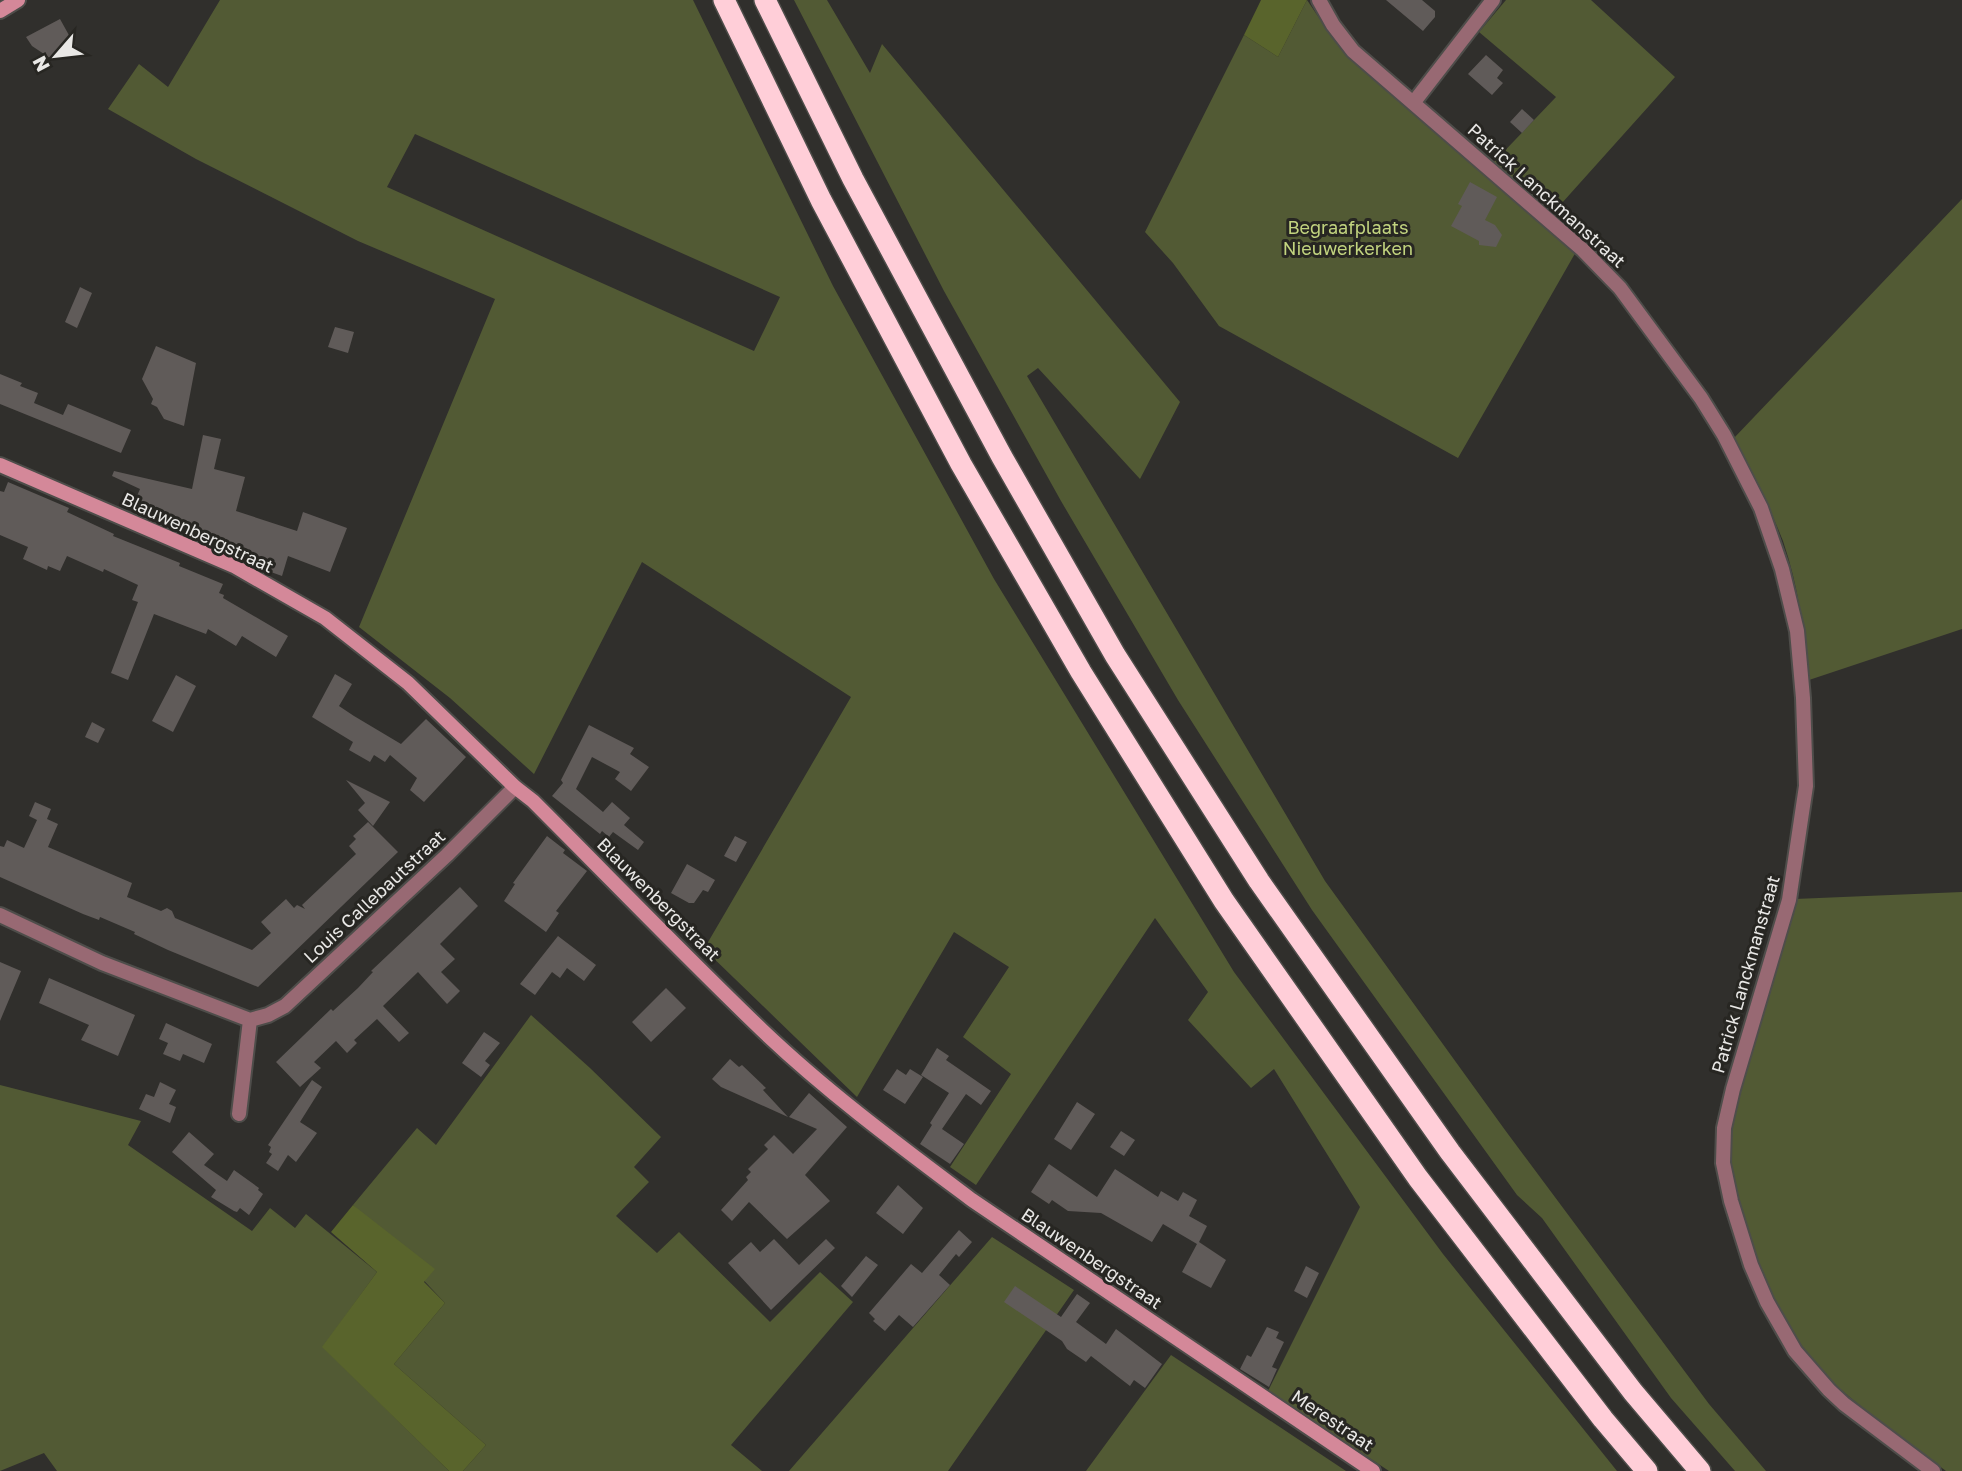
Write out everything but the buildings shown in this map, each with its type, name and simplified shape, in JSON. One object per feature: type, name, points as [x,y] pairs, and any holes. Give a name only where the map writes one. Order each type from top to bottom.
[{"type":"highway","points":[[724,0],[821,200],[961,464],[1081,672],[1203,866],[1418,1178],[1603,1419],[1647,1471]]},
{"type":"highway","points":[[765,0],[859,191],[1002,457],[1115,655],[1259,881],[1450,1152],[1633,1392],[1700,1471]]},
{"type":"street","points":[[0,10],[18,0]]},
{"type":"street","name":"Patrick Lanckmanstraat","points":[[1318,0],[1353,51],[1583,250],[1620,288],[1701,398],[1724,435],[1761,508],[1782,569],[1797,631],[1803,698],[1806,786],[1789,900],[1733,1089],[1724,1128],[1723,1163],[1731,1202],[1751,1265],[1767,1302],[1795,1351],[1844,1404],[1933,1471]]},
{"type":"street","points":[[1414,102],[1493,0]]},
{"type":"street","name":"Blauwenbergstraat","points":[[0,465],[234,566],[325,618],[408,683],[515,787],[533,801],[763,1030],[832,1092],[972,1200],[1271,1401]]},
{"type":"street","name":"Louis Callebautstraat","points":[[250,1020],[268,1016],[285,1006],[447,855],[515,787]]},
{"type":"street","points":[[0,915],[102,963],[250,1020],[239,1114]]},
{"type":"street","name":"Merestraat","points":[[1271,1401],[1373,1471]]},
{"type":"green space","points":[[220,0],[693,0],[833,286],[994,579],[1234,972],[1443,1254],[1617,1471],[1389,1471],[1268,1391],[1360,1207],[1274,1069],[1251,1088],[1188,1020],[1208,992],[1155,918],[976,1185],[950,1167],[1011,1074],[963,1037],[1009,967],[954,932],[857,1097],[704,949],[851,697],[642,562],[534,774],[450,698],[359,627],[495,299],[358,241],[196,159],[108,109],[139,64],[168,87]],"holes":[[[415,134],[780,297],[754,351],[387,187]]]},
{"type":"green space","points":[[794,0],[827,0],[870,73],[882,44],[1180,402],[1140,479],[1038,368],[1027,376],[1325,881],[1505,1130],[1709,1404],[1766,1471],[1735,1471],[1671,1398],[1542,1218],[1517,1195],[1312,910],[1178,700],[1061,501],[944,291]]},
{"type":"green space","points":[[1261,0],[1307,0],[1278,57],[1244,35]]},
{"type":"green space","name":"Begraafplaats Nieuwerkerken","points":[[1307,0],[1326,28],[1350,55],[1577,250],[1458,458],[1219,326],[1173,263],[1145,232],[1244,35],[1278,57]]},
{"type":"green space","points":[[1506,0],[1591,0],[1675,77],[1553,213],[1492,164],[1556,97],[1479,32]]},
{"type":"green space","points":[[1962,199],[1962,629],[1809,680],[1800,610],[1783,541],[1734,438]]},
{"type":"green space","points":[[1962,892],[1962,1471],[1946,1471],[1840,1389],[1817,1366],[1797,1339],[1762,1273],[1738,1203],[1729,1168],[1730,1121],[1795,899]]},
{"type":"green space","points":[[531,1015],[661,1137],[634,1167],[649,1182],[616,1216],[657,1253],[679,1232],[770,1322],[820,1272],[853,1302],[731,1445],[762,1471],[463,1471],[486,1445],[394,1364],[445,1303],[353,1205],[417,1128],[436,1145]]},
{"type":"green space","points":[[0,1085],[141,1121],[128,1145],[252,1231],[270,1208],[295,1228],[306,1214],[377,1272],[323,1347],[449,1471],[57,1471],[44,1453],[0,1471]]},
{"type":"green space","points":[[353,1205],[435,1269],[424,1282],[445,1303],[394,1364],[486,1445],[463,1471],[449,1471],[322,1347],[377,1272],[331,1232]]},
{"type":"green space","points":[[992,1237],[1074,1290],[948,1471],[789,1471]]},
{"type":"green space","points":[[1171,1355],[1346,1471],[1086,1471]]}]
